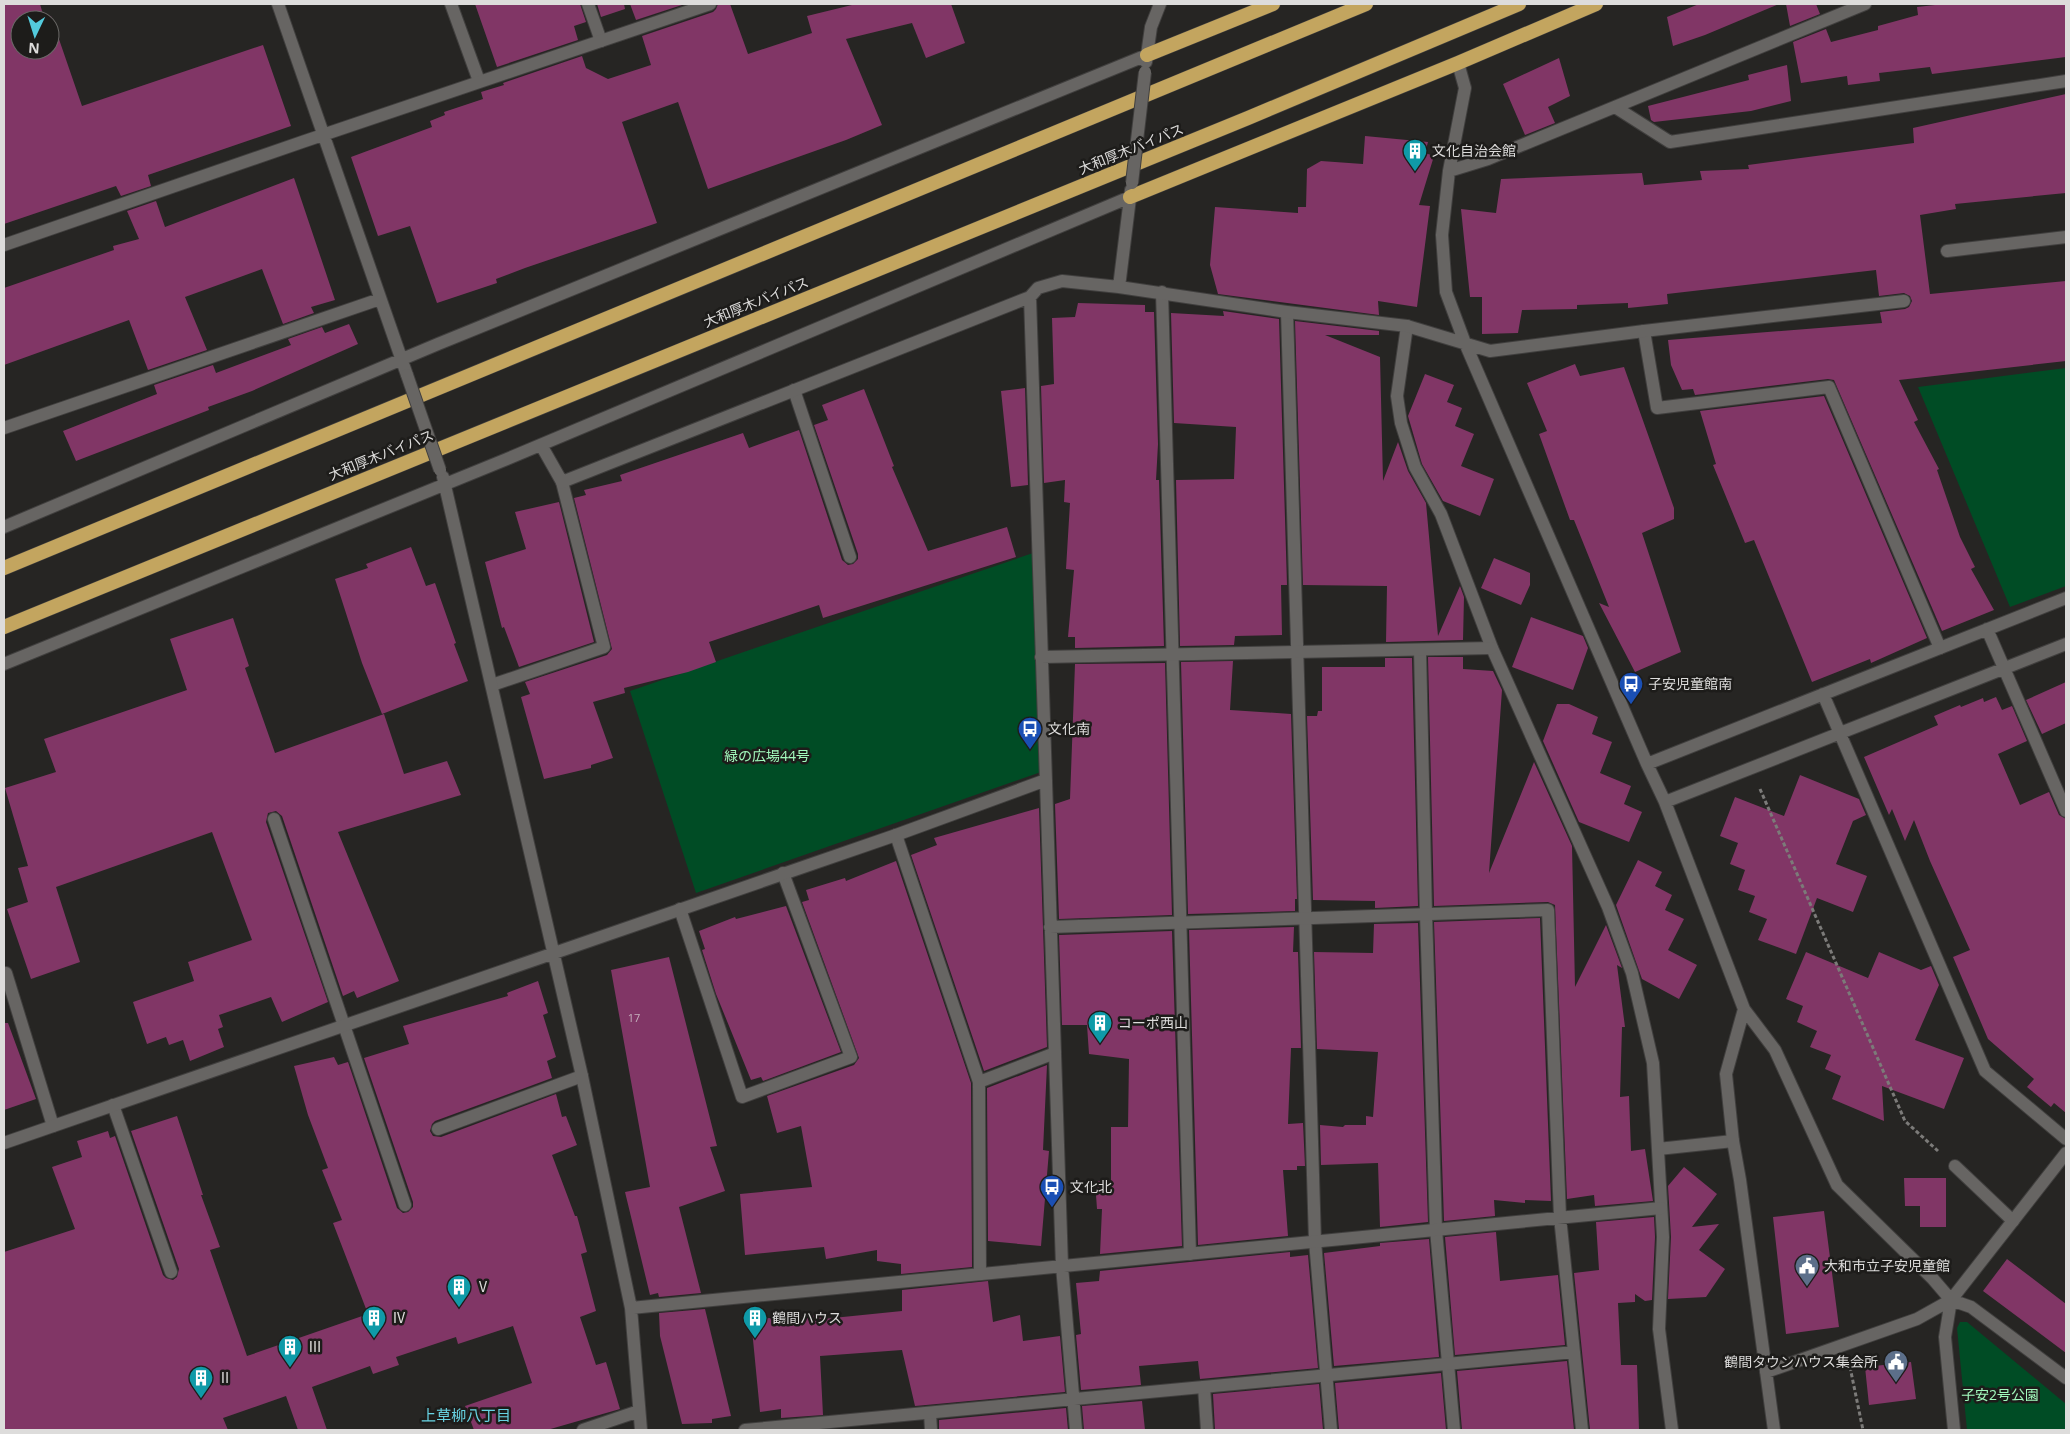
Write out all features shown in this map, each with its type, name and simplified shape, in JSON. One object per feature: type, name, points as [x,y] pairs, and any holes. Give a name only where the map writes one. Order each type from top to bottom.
[{"type":"highway","points":[[1147,55],[1273,4]]},
{"type":"highway","points":[[4,568],[1366,4]]},
{"type":"highway","name":"大和厚木バイパス","points":[[4,627],[1220,130],[1519,4]]},
{"type":"highway","points":[[1131,190],[1458,63],[1596,4]]},
{"type":"street","points":[[278,4],[445,483],[582,1076],[631,1308],[641,1430]]},
{"type":"street","points":[[451,4],[480,81]]},
{"type":"street","points":[[588,4],[601,41]]},
{"type":"street","points":[[4,245],[323,134],[710,4]]},
{"type":"street","points":[[1119,287],[1151,27],[1160,4]]},
{"type":"street","points":[[1449,171],[1488,159],[1865,4]]},
{"type":"street","points":[[4,527],[401,359],[1147,55]]},
{"type":"street","points":[[1458,63],[1464,88],[1449,171],[1442,235],[1446,292],[1465,344],[1665,802],[1744,1009],[1775,1050],[1837,1185],[1933,1279],[1951,1300],[1971,1307],[2066,1378]]},
{"type":"street","points":[[1615,107],[1670,142],[2066,81]]},
{"type":"street","points":[[4,664],[541,444],[1131,190]]},
{"type":"street","points":[[1947,251],[2066,237]]},
{"type":"street","points":[[562,482],[1030,298],[1038,288],[1062,281],[1162,292],[1287,312],[1407,326],[1490,351],[1904,301]]},
{"type":"street","points":[[1162,292],[1190,1254]]},
{"type":"street","points":[[1030,298],[1062,1266],[1076,1430]]},
{"type":"street","points":[[4,428],[380,299]]},
{"type":"street","points":[[1287,312],[1315,1241],[1331,1430]]},
{"type":"street","points":[[1407,326],[1397,396],[1402,423],[1415,467],[1441,514],[1492,648],[1608,908],[1632,973],[1653,1063],[1663,1237],[1658,1329],[1672,1430]]},
{"type":"street","points":[[1644,331],[1657,408],[1829,387],[1940,648]]},
{"type":"street","points":[[794,390],[850,557]]},
{"type":"street","points":[[492,685],[604,647],[562,482],[541,444]]},
{"type":"street","points":[[1647,764],[2066,598]]},
{"type":"street","points":[[1987,629],[2066,811]]},
{"type":"street","points":[[1665,802],[2066,644]]},
{"type":"street","points":[[1041,657],[1492,648]]},
{"type":"street","points":[[1420,650],[1436,1230],[1454,1430]]},
{"type":"street","points":[[1823,694],[1985,1071],[2066,1138]]},
{"type":"street","points":[[4,1143],[896,835],[1046,780]]},
{"type":"street","points":[[274,819],[346,1025],[405,1205]]},
{"type":"street","points":[[896,835],[979,1082],[980,1274]]},
{"type":"street","points":[[680,910],[742,1097],[851,1057],[783,874]]},
{"type":"street","points":[[1050,927],[1548,910],[1560,1218],[1582,1430]]},
{"type":"street","points":[[6,973],[53,1126]]},
{"type":"street","points":[[1744,1009],[1726,1074],[1733,1141],[1774,1430]]},
{"type":"street","points":[[979,1082],[1055,1053]]},
{"type":"street","points":[[438,1129],[582,1076]]},
{"type":"street","points":[[113,1105],[171,1272]]},
{"type":"street","points":[[1658,1149],[1733,1141]]},
{"type":"street","points":[[1766,1372],[1917,1319],[1951,1300],[2066,1153]]},
{"type":"street","points":[[1955,1166],[2012,1221]]},
{"type":"street","points":[[631,1308],[1661,1208]]},
{"type":"street","points":[[1951,1300],[1944,1337],[1954,1430]]},
{"type":"street","points":[[745,1430],[793,1428],[930,1413],[1574,1352]]},
{"type":"street","points":[[1204,1387],[1207,1430]]},
{"type":"street","points":[[583,1430],[640,1411]]},
{"type":"street","points":[[930,1413],[931,1430]]},
{"type":"path","points":[[1751,768],[1905,1121],[1955,1166]]},
{"type":"path","points":[[1845,1345],[1861,1430]]},
{"type":"green space","points":[[2066,368],[2066,586],[2010,607],[1918,387]]},
{"type":"green space","name":"緑の広場44号","points":[[1033,553],[1041,772],[696,893],[630,691]]},
{"type":"green space","name":"子安2号公園","points":[[1960,1322],[1967,1322],[2066,1404],[2066,1430],[1967,1430],[1957,1328]]},
{"type":"building","points":[[4,4],[40,4],[42,10],[10,10],[10,60],[60,60],[60,42],[82,106],[263,45],[291,126],[148,175],[151,186],[121,196],[116,186],[4,224]]},
{"type":"building","points":[[475,4],[580,4],[586,22],[574,26],[578,40],[497,67]]},
{"type":"building","points":[[597,4],[624,4],[625,9],[601,17]]},
{"type":"building","points":[[630,4],[685,4],[636,20]]},
{"type":"building","points":[[718,4],[730,4],[748,54],[812,33],[807,16],[856,4],[951,4],[965,43],[926,58],[912,23],[846,39],[882,125],[846,140],[708,189],[678,102],[622,122],[657,223],[525,268],[496,279],[497,283],[437,303],[410,226],[378,236],[351,157],[432,127],[430,121],[445,115],[444,112],[483,99],[481,92],[582,56],[586,68],[608,79],[651,65],[642,36],[713,12]]},
{"type":"building","points":[[1699,4],[1779,4],[1705,35],[1673,46],[1667,17]]},
{"type":"building","points":[[1786,4],[1816,4],[1820,14],[1790,26]]},
{"type":"building","points":[[1944,4],[2066,4],[2066,57],[1932,74],[1930,67],[1879,73],[1880,81],[1848,85],[1847,76],[1801,83],[1793,42],[1826,29],[1831,42],[1878,30],[1878,26],[1918,15],[1917,7]]},
{"type":"building","points":[[1559,58],[1570,96],[1548,107],[1555,123],[1525,135],[1503,84]]},
{"type":"building","points":[[1787,65],[1791,101],[1751,111],[1654,122],[1651,120],[1648,106],[1749,80],[1748,75]]},
{"type":"building","points":[[2066,94],[2066,193],[1955,204],[1956,209],[1920,215],[1930,294],[2066,281],[2066,361],[1899,380],[1918,420],[1914,422],[1939,469],[1937,470],[1960,537],[1975,567],[1971,569],[1994,610],[1942,631],[1834,380],[1828,379],[1695,395],[1693,389],[1682,390],[1671,365],[1668,340],[1882,323],[1880,312],[1905,309],[1909,307],[1912,301],[1910,296],[1904,293],[1879,296],[1876,270],[1667,294],[1668,304],[1628,308],[1628,303],[1577,305],[1577,309],[1522,310],[1518,333],[1482,334],[1482,297],[1470,297],[1461,209],[1496,213],[1501,179],[1642,173],[1644,185],[1702,180],[1700,171],[1749,169],[1748,165],[1914,143],[1913,128]]},
{"type":"building","points":[[1365,136],[1428,142],[1425,153],[1434,156],[1419,205],[1430,206],[1417,307],[1378,301],[1379,315],[1218,294],[1210,265],[1215,207],[1298,213],[1298,207],[1306,207],[1307,169],[1321,161],[1363,164]]},
{"type":"building","points":[[294,178],[335,300],[311,307],[314,313],[283,324],[262,269],[185,297],[207,350],[148,370],[129,320],[4,365],[4,288],[114,250],[113,246],[139,239],[127,211],[156,201],[165,227]]},
{"type":"building","points":[[1078,303],[1145,305],[1145,312],[1154,312],[1158,444],[1156,480],[1159,480],[1164,646],[1075,648],[1075,637],[1068,637],[1074,570],[1066,569],[1070,503],[1064,502],[1065,480],[1044,483],[1041,386],[1054,384],[1052,318],[1075,317]]},
{"type":"building","points":[[1223,311],[1279,319],[1287,585],[1281,585],[1282,635],[1235,636],[1234,645],[1180,646],[1176,480],[1234,479],[1236,427],[1174,423],[1171,313],[1224,316]]},
{"type":"building","points":[[1295,321],[1379,331],[1379,335],[1325,335],[1380,357],[1383,481],[1398,442],[1408,471],[1426,503],[1438,636],[1460,586],[1464,597],[1463,640],[1386,642],[1387,586],[1303,585]]},
{"type":"building","points":[[349,324],[358,344],[252,391],[208,407],[209,410],[76,461],[63,431],[157,394],[154,385],[213,365],[216,373],[291,345],[288,339],[322,327],[325,333]]},
{"type":"building","points":[[1575,364],[1580,376],[1624,367],[1674,508],[1674,519],[1642,533],[1681,652],[1635,672],[1599,603],[1609,607],[1574,520],[1570,520],[1539,434],[1547,431],[1527,383]]},
{"type":"building","points":[[1425,374],[1454,385],[1447,402],[1462,408],[1455,426],[1474,434],[1461,466],[1494,479],[1480,516],[1443,501],[1422,464],[1408,416]]},
{"type":"building","points":[[1025,388],[1028,485],[1011,487],[1001,391]]},
{"type":"building","points":[[864,389],[894,466],[892,467],[928,551],[1007,527],[1016,557],[823,618],[819,605],[709,642],[716,662],[688,672],[624,688],[625,693],[593,702],[613,758],[591,765],[591,768],[544,779],[521,697],[530,694],[525,682],[607,655],[612,649],[574,498],[586,495],[584,490],[622,481],[620,475],[743,433],[749,448],[799,430],[842,560],[848,565],[853,564],[858,559],[858,554],[814,425],[828,420],[822,405]]},
{"type":"building","points":[[1824,396],[1927,638],[1871,663],[1870,659],[1812,682],[1754,540],[1745,543],[1713,465],[1716,464],[1700,411]]},
{"type":"building","points":[[559,502],[594,642],[519,667],[504,627],[502,628],[485,562],[526,549],[515,512]]},
{"type":"building","points":[[411,547],[426,586],[435,583],[468,681],[382,714],[362,663],[335,579],[368,568],[366,564]]},
{"type":"building","points":[[1494,558],[1530,573],[1530,585],[1521,605],[1481,588]]},
{"type":"building","points":[[1531,617],[1583,636],[1588,648],[1573,690],[1512,667]]},
{"type":"building","points":[[233,618],[249,666],[245,668],[275,753],[384,714],[404,774],[447,761],[461,795],[338,832],[399,981],[357,998],[354,991],[343,996],[282,816],[276,811],[268,813],[266,822],[328,1002],[282,1022],[271,997],[219,1015],[223,1027],[218,1029],[224,1047],[190,1061],[183,1040],[169,1045],[166,1037],[147,1044],[133,1002],[194,981],[188,962],[252,940],[212,832],[56,887],[80,962],[31,979],[7,909],[28,902],[18,868],[28,866],[5,788],[56,772],[44,739],[187,690],[170,639]]},
{"type":"building","points":[[1428,657],[1463,657],[1463,669],[1493,671],[1502,690],[1489,873],[1534,762],[1572,846],[1575,987],[1606,925],[1622,968],[1617,965],[1625,1027],[1622,1027],[1620,1097],[1629,1096],[1631,1151],[1645,1149],[1653,1201],[1595,1206],[1594,1195],[1567,1199],[1555,905],[1548,902],[1434,906]]},
{"type":"building","points":[[1385,658],[1412,658],[1418,906],[1375,908],[1375,901],[1313,900],[1307,716],[1317,716],[1318,711],[1322,711],[1322,667],[1385,667]]},
{"type":"building","points":[[1233,661],[1230,710],[1291,714],[1297,899],[1295,899],[1295,911],[1188,914],[1181,662]]},
{"type":"building","points":[[1165,663],[1172,915],[1059,919],[1055,804],[1070,799],[1075,664]]},
{"type":"building","points":[[2066,682],[2066,723],[2042,734],[2026,700]]},
{"type":"building","points":[[1996,697],[2002,710],[2012,706],[2027,741],[1998,754],[2020,805],[2049,792],[2059,815],[2066,819],[2066,1113],[2054,1103],[2051,1107],[2027,1087],[2034,1079],[1988,1039],[1953,957],[1970,950],[1930,861],[1914,820],[1905,841],[1892,809],[1889,815],[1864,757],[1938,725],[1934,716],[1960,705],[1961,707],[1983,698],[1984,702]]},
{"type":"building","points":[[1557,704],[1569,704],[1598,717],[1592,734],[1612,742],[1600,773],[1631,786],[1624,804],[1642,812],[1629,842],[1579,822],[1543,741]]},
{"type":"building","points":[[1800,775],[1859,799],[1866,815],[1853,821],[1836,864],[1867,876],[1853,912],[1817,898],[1796,954],[1758,940],[1767,919],[1749,912],[1755,896],[1738,890],[1745,870],[1730,864],[1738,843],[1720,836],[1735,797],[1784,816]]},
{"type":"building","points":[[1039,808],[1047,1047],[984,1071],[911,855],[937,845],[934,838]]},
{"type":"building","points":[[1638,860],[1662,872],[1655,886],[1672,895],[1665,910],[1684,919],[1668,950],[1697,965],[1679,999],[1642,979],[1616,905]]},
{"type":"building","points":[[896,861],[971,1083],[972,1267],[901,1274],[901,1264],[877,1261],[877,1250],[826,1259],[824,1247],[745,1255],[740,1194],[812,1187],[801,1126],[777,1133],[767,1096],[854,1065],[859,1058],[802,902],[809,900],[806,890],[845,878],[846,881]]},
{"type":"building","points":[[786,906],[841,1052],[763,1081],[761,1077],[751,1080],[716,994],[702,950],[705,949],[699,931],[735,917],[736,919]]},
{"type":"building","points":[[1540,918],[1551,1201],[1525,1200],[1525,1203],[1494,1200],[1495,1216],[1444,1221],[1434,922]]},
{"type":"building","points":[[1418,923],[1428,1222],[1380,1227],[1378,1163],[1321,1165],[1320,1125],[1343,1127],[1345,1125],[1366,1125],[1366,1116],[1373,1117],[1378,1052],[1317,1049],[1314,952],[1373,953],[1374,924]]},
{"type":"building","points":[[1294,927],[1293,952],[1298,952],[1301,1048],[1291,1048],[1288,1124],[1303,1123],[1305,1166],[1297,1166],[1297,1170],[1283,1170],[1288,1236],[1198,1245],[1189,930]]},
{"type":"building","points":[[1172,931],[1182,1246],[1100,1254],[1102,1209],[1097,1209],[1095,1181],[1111,1181],[1111,1127],[1128,1127],[1129,1059],[1089,1054],[1087,1025],[1062,1025],[1059,935]]},
{"type":"building","points":[[1806,952],[1868,978],[1879,952],[1921,970],[1931,966],[1939,985],[1915,1040],[1964,1058],[1944,1109],[1882,1086],[1884,1121],[1832,1099],[1841,1076],[1825,1069],[1831,1055],[1810,1047],[1817,1031],[1797,1022],[1803,1006],[1786,999]]},
{"type":"building","points":[[669,957],[717,1146],[710,1147],[725,1191],[679,1207],[701,1293],[659,1297],[658,1293],[650,1295],[625,1192],[650,1187],[611,970]]},
{"type":"building","points":[[538,981],[548,1013],[543,1015],[556,1057],[547,1061],[552,1078],[435,1121],[430,1131],[433,1136],[441,1137],[556,1094],[562,1117],[566,1116],[577,1145],[552,1155],[575,1216],[577,1216],[587,1252],[581,1254],[596,1311],[580,1317],[596,1365],[606,1362],[620,1409],[547,1430],[474,1430],[465,1406],[532,1383],[513,1326],[458,1344],[456,1337],[396,1357],[399,1365],[373,1374],[370,1366],[312,1387],[327,1430],[298,1430],[286,1396],[223,1418],[228,1430],[4,1430],[4,1252],[75,1229],[52,1167],[82,1157],[77,1141],[108,1131],[110,1138],[115,1136],[163,1275],[173,1280],[177,1277],[179,1269],[131,1131],[177,1116],[203,1195],[201,1195],[220,1247],[210,1250],[247,1356],[368,1314],[333,1223],[342,1220],[322,1170],[328,1168],[308,1115],[294,1066],[334,1057],[338,1065],[348,1062],[397,1208],[403,1213],[408,1212],[413,1207],[413,1202],[364,1058],[409,1044],[403,1026],[508,996],[507,993]]},
{"type":"building","points":[[4,1023],[8,1023],[36,1099],[4,1110]]},
{"type":"building","points":[[1047,1065],[1043,1150],[1049,1151],[1041,1246],[988,1241],[987,1088]]},
{"type":"building","points":[[1684,1167],[1717,1194],[1692,1227],[1719,1224],[1699,1250],[1725,1269],[1706,1297],[1668,1299],[1671,1237],[1668,1186]]},
{"type":"building","points":[[1904,1178],[1946,1178],[1946,1227],[1920,1227],[1920,1206],[1905,1206]]},
{"type":"building","points":[[1824,1211],[1839,1327],[1786,1334],[1773,1217]]},
{"type":"building","points":[[1654,1217],[1652,1300],[1645,1301],[1635,1294],[1635,1302],[1618,1303],[1621,1365],[1637,1365],[1639,1430],[1590,1430],[1574,1273],[1599,1270],[1596,1222]]},
{"type":"building","points":[[1496,1232],[1500,1281],[1558,1275],[1565,1345],[1455,1355],[1445,1237]]},
{"type":"building","points":[[1429,1239],[1439,1357],[1334,1366],[1324,1253],[1380,1246],[1380,1243]]},
{"type":"building","points":[[1290,1252],[1290,1257],[1308,1255],[1318,1368],[1200,1379],[1198,1361],[1139,1366],[1141,1385],[1081,1390],[1076,1335],[1081,1334],[1076,1283],[1099,1281],[1100,1271]]},
{"type":"building","points":[[2007,1259],[2066,1304],[2066,1353],[1983,1291]]},
{"type":"building","points":[[988,1281],[993,1322],[1020,1315],[1023,1341],[1060,1336],[1065,1392],[915,1406],[902,1350],[820,1356],[823,1415],[781,1418],[781,1409],[760,1412],[751,1319],[823,1315],[823,1319],[902,1311],[902,1290]]},
{"type":"building","points":[[705,1309],[731,1416],[712,1419],[712,1423],[682,1424],[660,1336],[659,1313]]},
{"type":"building","points":[[1567,1361],[1574,1430],[1462,1430],[1457,1371]]},
{"type":"building","points":[[1911,1362],[1916,1399],[1869,1405],[1865,1367]]},
{"type":"building","points":[[1441,1373],[1446,1430],[1339,1430],[1335,1383]]},
{"type":"building","points":[[1319,1384],[1323,1430],[1215,1430],[1213,1394]]},
{"type":"building","points":[[1142,1401],[1145,1430],[1084,1430],[1082,1406]]},
{"type":"building","points":[[1066,1408],[1068,1430],[939,1430],[939,1420]]},
{"type":"place","name":"文化自治会館","points":[[1415,172]]},
{"type":"place","name":"子安児童館南","points":[[1631,705]]},
{"type":"place","name":"文化南","points":[[1030,750]]},
{"type":"place","name":"コーポ西山","points":[[1100,1044]]},
{"type":"place","name":"文化北","points":[[1052,1208]]},
{"type":"place","name":"大和市立子安児童館","points":[[1807,1287]]},
{"type":"place","name":"Ⅴ","points":[[459,1308]]},
{"type":"place","name":"Ⅳ","points":[[374,1339]]},
{"type":"place","name":"鶴間ハウス","points":[[755,1339]]},
{"type":"place","name":"Ⅲ","points":[[290,1368]]},
{"type":"place","name":"鶴間タウンハウス集会所","points":[[1896,1383]]},
{"type":"place","name":"Ⅱ","points":[[201,1399]]},
{"type":"district","name":"上草柳八丁目","points":[[466,1416]]}]
